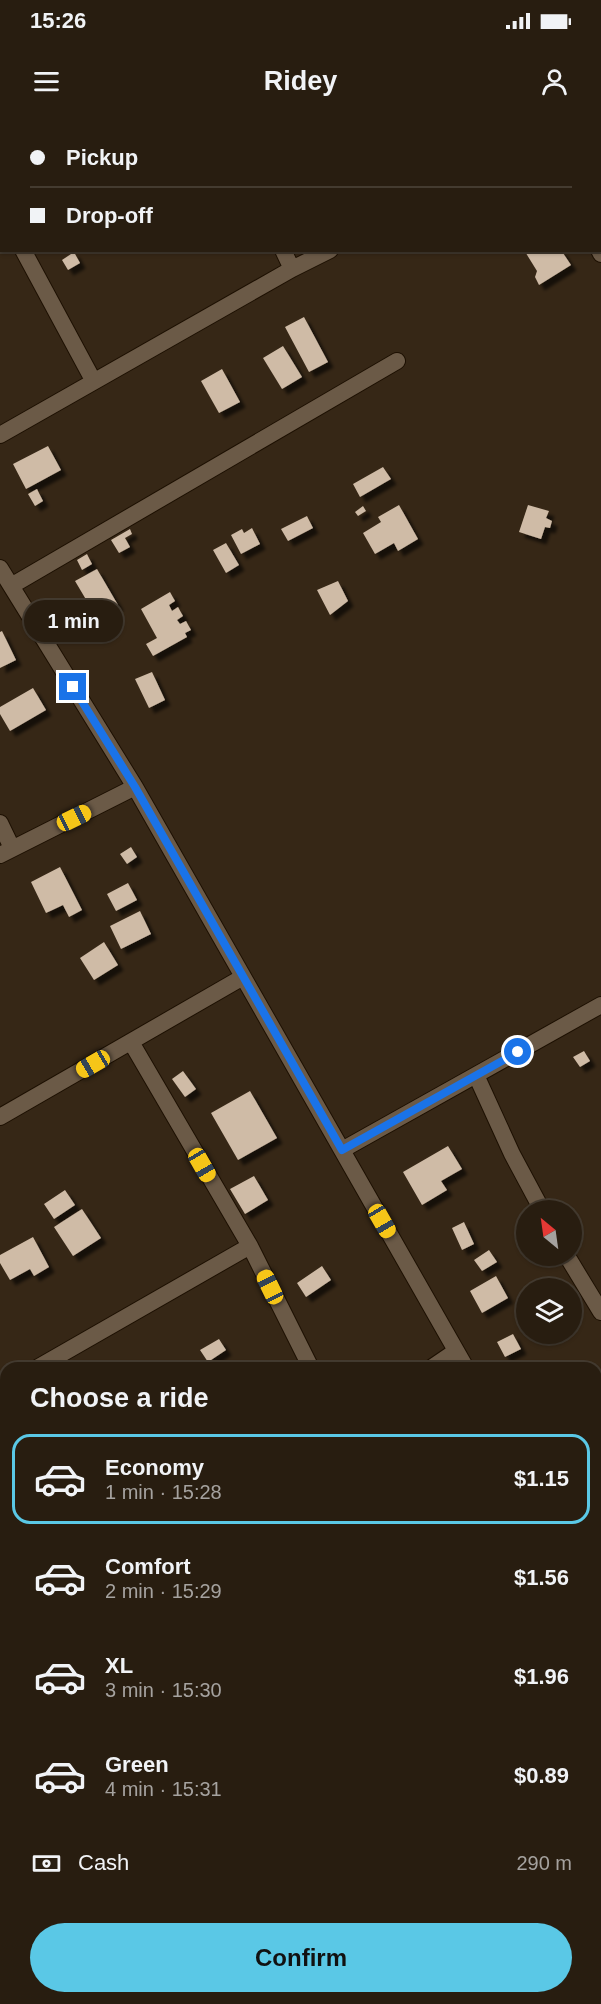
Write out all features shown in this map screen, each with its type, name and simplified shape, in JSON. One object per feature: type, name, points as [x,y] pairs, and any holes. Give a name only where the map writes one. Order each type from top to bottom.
[{"type":"street","points":[[25,252],[93,380]]},
{"type":"street","points":[[284,252],[292,269]]},
{"type":"street","points":[[0,435],[93,380],[326,252]]},
{"type":"street","points":[[11,586],[397,361]]},
{"type":"street","points":[[0,568],[135,787],[462,1362]]},
{"type":"street","points":[[0,823],[6,851],[135,787]]},
{"type":"street","points":[[0,1117],[243,977]]},
{"type":"street","points":[[342,1150],[601,1005]]},
{"type":"street","points":[[131,1042],[250,1246],[308,1362]]},
{"type":"street","points":[[476,1075],[512,1154],[537,1200]]},
{"type":"street","points":[[47,1362],[250,1246]]},
{"type":"street","points":[[573,1266],[601,1312]]},
{"type":"street","points":[[440,1362],[456,1351]]},
{"type":"building","points":[[74,252],[80,263],[68,270],[62,260]]},
{"type":"building","points":[[525,252],[562,252],[571,265],[539,285],[535,277],[537,271]]},
{"type":"building","points":[[304,317],[328,362],[309,372],[285,327]]},
{"type":"building","points":[[283,346],[302,377],[282,389],[263,358]]},
{"type":"building","points":[[222,369],[240,402],[219,413],[201,381]]},
{"type":"building","points":[[48,446],[61,470],[26,489],[13,464]]},
{"type":"building","points":[[383,467],[391,479],[360,497],[353,484]]},
{"type":"building","points":[[37,489],[43,501],[35,506],[28,494]]},
{"type":"building","points":[[399,505],[418,539],[398,551],[394,543],[375,554],[363,533],[381,522],[378,517]]},
{"type":"building","points":[[528,505],[549,511],[546,518],[552,521],[550,528],[545,527],[541,539],[519,532]]},
{"type":"building","points":[[363,506],[366,511],[358,516],[355,512]]},
{"type":"building","points":[[307,516],[313,528],[288,541],[281,529]]},
{"type":"building","points":[[252,528],[260,544],[241,554],[231,535],[242,529],[244,533]]},
{"type":"building","points":[[130,529],[132,534],[125,538],[130,547],[119,553],[111,540]]},
{"type":"building","points":[[226,543],[239,565],[226,573],[213,550]]},
{"type":"building","points":[[87,554],[92,564],[82,570],[77,560]]},
{"type":"building","points":[[97,569],[118,605],[97,618],[75,581]]},
{"type":"building","points":[[338,581],[348,601],[330,615],[317,590]]},
{"type":"building","points":[[170,592],[175,601],[169,605],[172,611],[178,607],[183,616],[177,620],[180,624],[186,621],[191,630],[185,633],[187,637],[153,656],[146,644],[157,638],[141,609]]},
{"type":"building","points":[[2,631],[16,660],[0,668],[0,632]]},
{"type":"building","points":[[152,672],[165,700],[149,708],[135,679]]},
{"type":"building","points":[[33,688],[46,710],[10,731],[0,714],[0,707]]},
{"type":"building","points":[[131,847],[137,857],[127,864],[120,854]]},
{"type":"building","points":[[60,867],[82,910],[69,917],[63,905],[46,913],[31,882]]},
{"type":"building","points":[[128,883],[137,900],[116,911],[107,894]]},
{"type":"building","points":[[140,911],[151,934],[121,949],[110,926]]},
{"type":"building","points":[[104,942],[118,965],[94,980],[80,958]]},
{"type":"building","points":[[584,1051],[590,1061],[580,1067],[573,1057]]},
{"type":"building","points":[[183,1071],[196,1089],[185,1097],[172,1079]]},
{"type":"building","points":[[250,1091],[277,1138],[238,1160],[211,1113]]},
{"type":"building","points":[[448,1146],[462,1169],[441,1181],[447,1190],[422,1205],[403,1172]]},
{"type":"building","points":[[254,1176],[268,1200],[245,1214],[230,1189]]},
{"type":"building","points":[[65,1190],[75,1205],[54,1219],[44,1204]]},
{"type":"building","points":[[82,1209],[101,1238],[73,1256],[54,1227]]},
{"type":"building","points":[[464,1222],[474,1244],[462,1250],[452,1228]]},
{"type":"building","points":[[33,1237],[49,1267],[34,1276],[30,1269],[10,1280],[0,1263],[0,1255]]},
{"type":"building","points":[[489,1250],[497,1262],[482,1271],[474,1260]]},
{"type":"building","points":[[322,1266],[331,1280],[306,1297],[297,1283]]},
{"type":"building","points":[[496,1276],[508,1298],[482,1313],[470,1291]]},
{"type":"building","points":[[513,1334],[516,1344],[521,1349],[505,1357],[497,1342]]},
{"type":"building","points":[[219,1339],[226,1350],[208,1362],[200,1350]]},
{"type":"route","points":[[73,687],[135,787],[342,1150],[518,1052]]}]
